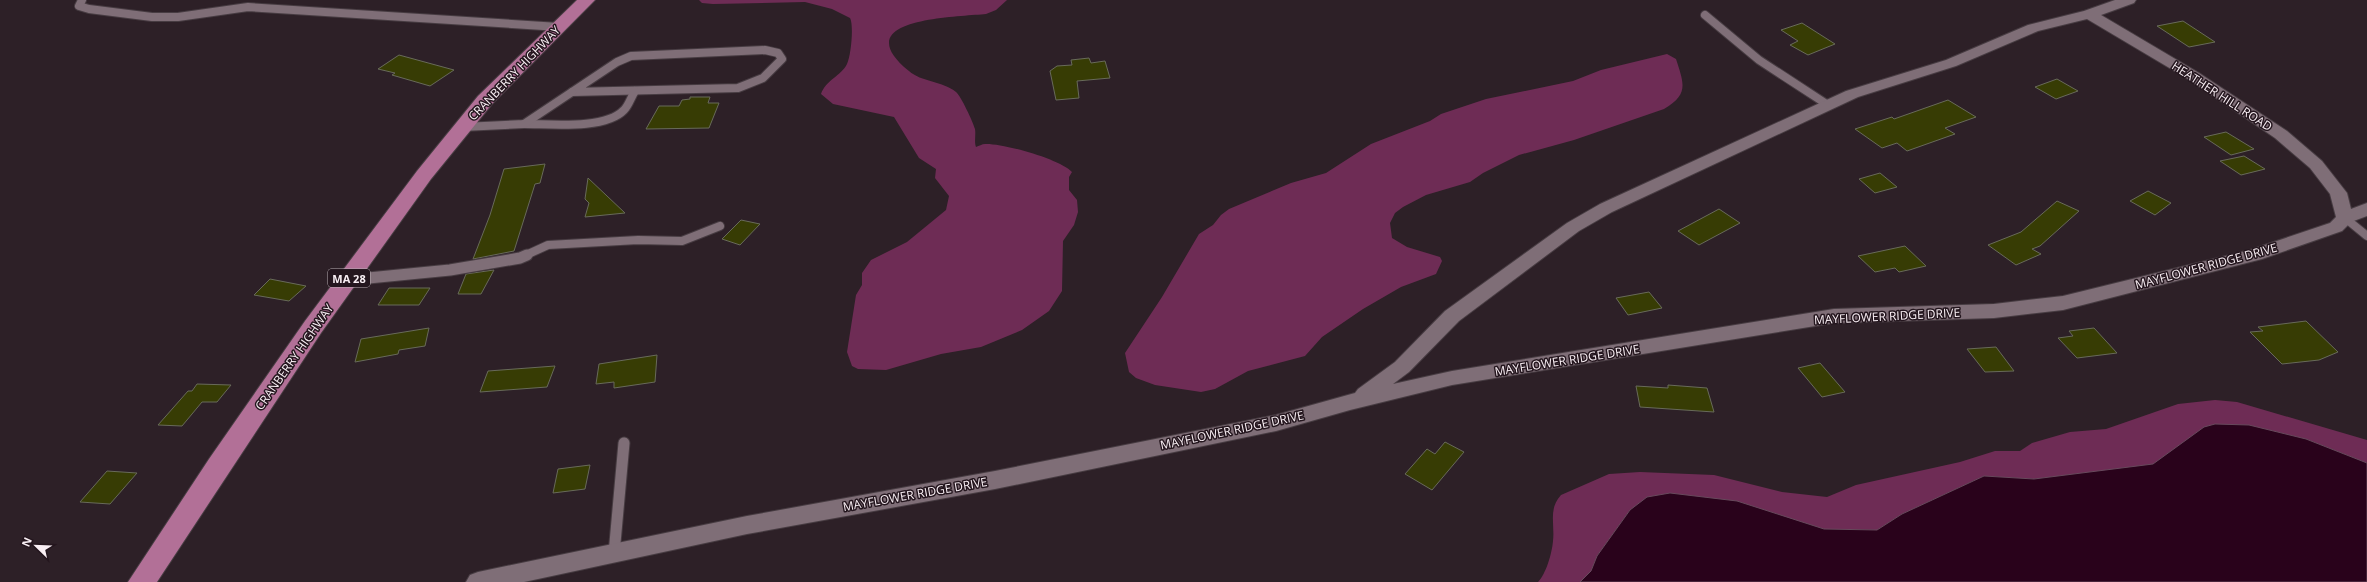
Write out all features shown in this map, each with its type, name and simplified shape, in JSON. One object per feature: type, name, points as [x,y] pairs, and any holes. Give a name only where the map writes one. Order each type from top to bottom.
[{"type":"main road","name":"CRANBERRY HIGHWAY","points":[[142,582],[218,466],[347,280],[424,176],[485,100],[587,0]]},
{"type":"street","name":"MAYFLOWER RIDGE DRIVE","points":[[1350,402],[1393,375],[1452,316],[1573,227],[1606,208],[1828,105],[1869,88],[1951,63],[2033,28],[2089,14],[2129,0]]},
{"type":"street","name":"HEATHER HILL ROAD","points":[[2089,14],[2226,96],[2274,130],[2307,158],[2334,187],[2344,202],[2345,218]]},
{"type":"street","name":"MAYFLOWER RIDGE DRIVE","points":[[478,582],[747,525],[995,480],[1276,424],[1350,402],[1452,378],[1798,321],[1887,313],[1994,311],[2063,303],[2255,255],[2336,226],[2345,218],[2367,209]]},
{"type":"lane","points":[[82,0],[79,6],[89,9],[152,17],[178,17],[246,4],[559,27]]},
{"type":"lane","points":[[1705,15],[1759,60],[1828,105]]},
{"type":"lane","points":[[524,124],[572,92],[631,56],[766,50],[778,53],[782,59],[776,68],[754,83],[738,88],[572,92]]},
{"type":"lane","points":[[463,127],[598,122],[612,119],[624,111],[635,91]]},
{"type":"lane","points":[[2345,218],[2367,236]]},
{"type":"lane","points":[[347,280],[450,270],[512,260],[520,258],[548,245],[638,240],[682,241],[720,226]]},
{"type":"lane","points":[[614,554],[624,443]]},
{"type":"shaded area","points":[[699,0],[1007,0],[996,10],[986,14],[931,19],[912,24],[897,30],[889,40],[892,53],[914,75],[951,88],[958,94],[967,109],[975,129],[976,147],[984,144],[993,144],[1017,149],[1056,162],[1072,172],[1069,177],[1069,190],[1077,200],[1078,212],[1074,225],[1063,241],[1062,291],[1049,311],[1022,330],[981,347],[941,354],[886,370],[858,369],[852,366],[847,352],[856,295],[862,285],[862,273],[871,260],[907,242],[946,210],[949,196],[935,178],[936,169],[919,158],[894,117],[833,104],[821,94],[826,85],[841,72],[847,64],[852,41],[852,27],[850,18],[832,9],[805,2],[713,4],[702,3]]},
{"type":"shaded area","points":[[1667,54],[1676,59],[1681,75],[1682,88],[1678,98],[1664,109],[1574,140],[1519,155],[1483,173],[1470,182],[1426,195],[1395,213],[1390,223],[1392,238],[1407,247],[1440,257],[1442,261],[1436,274],[1401,287],[1363,309],[1322,337],[1305,356],[1248,371],[1215,389],[1201,392],[1155,385],[1136,378],[1129,372],[1125,353],[1162,297],[1199,234],[1213,225],[1221,215],[1229,209],[1291,183],[1326,173],[1371,144],[1430,121],[1441,114],[1486,99],[1573,81],[1601,70]]},
{"type":"shaded area","points":[[2215,400],[2237,402],[2367,440],[2367,463],[2306,439],[2162,460],[2153,464],[2136,467],[2034,479],[1984,476],[1902,514],[1877,530],[1824,529],[1787,518],[1630,510],[1597,556],[1591,571],[1580,582],[1538,582],[1546,569],[1551,551],[1553,541],[1553,511],[1557,500],[1561,495],[1609,474],[1640,472],[1714,475],[1782,492],[1827,497],[1856,485],[1960,462],[1995,451],[2020,451],[2032,443],[2070,432],[2106,429],[2178,404]]},
{"type":"shaded area","points":[[2215,424],[2249,425],[2306,439],[2367,463],[2367,582],[1580,582],[1591,571],[1597,556],[1630,510],[1647,497],[1670,493],[1737,501],[1824,529],[1877,530],[1902,514],[1984,476],[2034,479],[2153,464],[2204,427]]},
{"type":"building","points":[[2183,21],[2215,42],[2189,47],[2157,26]]},
{"type":"building","points":[[1802,23],[1835,44],[1808,55],[1790,45],[1798,41],[1781,30]]},
{"type":"building","points":[[399,55],[454,70],[430,86],[392,75],[395,73],[378,69]]},
{"type":"building","points":[[1089,58],[1091,63],[1105,61],[1110,78],[1077,81],[1079,98],[1056,100],[1050,71],[1057,66],[1072,65],[1071,60]]},
{"type":"building","points":[[2057,79],[2078,91],[2056,99],[2035,87]]},
{"type":"building","points":[[690,97],[710,97],[708,103],[719,103],[709,128],[646,129],[659,106],[679,106],[682,100],[690,99]]},
{"type":"building","points":[[1948,100],[1976,117],[1945,128],[1955,134],[1907,151],[1897,143],[1882,148],[1855,129],[1892,117],[1894,119]]},
{"type":"building","points":[[2226,132],[2254,149],[2231,155],[2204,137]]},
{"type":"building","points":[[2244,156],[2265,169],[2241,175],[2220,161]]},
{"type":"building","points":[[545,164],[540,183],[535,184],[514,251],[473,259],[490,215],[504,169]]},
{"type":"building","points":[[1880,173],[1897,187],[1875,193],[1859,179]]},
{"type":"building","points":[[588,178],[625,213],[585,217],[589,203],[585,199]]},
{"type":"building","points":[[2148,191],[2171,203],[2155,215],[2130,201]]},
{"type":"building","points":[[2057,201],[2079,211],[2040,246],[2032,249],[2041,254],[2016,265],[1988,245],[2021,232]]},
{"type":"building","points":[[1719,209],[1740,223],[1699,245],[1678,231]]},
{"type":"building","points":[[741,220],[760,224],[740,245],[722,239]]},
{"type":"building","points":[[1905,246],[1926,266],[1899,272],[1895,268],[1875,272],[1858,256]]},
{"type":"building","points":[[494,270],[481,294],[458,294],[466,274]]},
{"type":"building","points":[[270,279],[306,286],[289,301],[254,295]]},
{"type":"building","points":[[389,288],[430,288],[419,305],[378,305]]},
{"type":"building","points":[[1649,292],[1662,308],[1628,315],[1616,298]]},
{"type":"building","points":[[2306,321],[2338,352],[2319,360],[2282,364],[2250,332],[2263,331],[2258,327]]},
{"type":"building","points":[[429,328],[425,346],[399,350],[398,354],[355,362],[361,339]]},
{"type":"building","points":[[2094,328],[2117,353],[2077,358],[2058,338],[2073,336],[2069,331]]},
{"type":"building","points":[[1996,347],[2014,371],[1985,372],[1967,349]]},
{"type":"building","points":[[657,355],[655,382],[614,388],[614,382],[596,384],[599,364]]},
{"type":"building","points":[[1820,363],[1845,392],[1822,397],[1798,368]]},
{"type":"building","points":[[555,366],[547,387],[480,392],[488,371]]},
{"type":"building","points":[[197,384],[231,385],[217,402],[202,402],[182,426],[158,425],[188,391],[192,391]]},
{"type":"building","points":[[1668,385],[1707,388],[1714,412],[1640,407],[1636,386],[1668,388]]},
{"type":"building","points":[[1445,442],[1464,452],[1432,490],[1405,474],[1427,449],[1435,454]]},
{"type":"building","points":[[590,465],[585,489],[553,493],[558,469]]},
{"type":"building","points":[[107,471],[137,473],[110,504],[80,502]]}]
